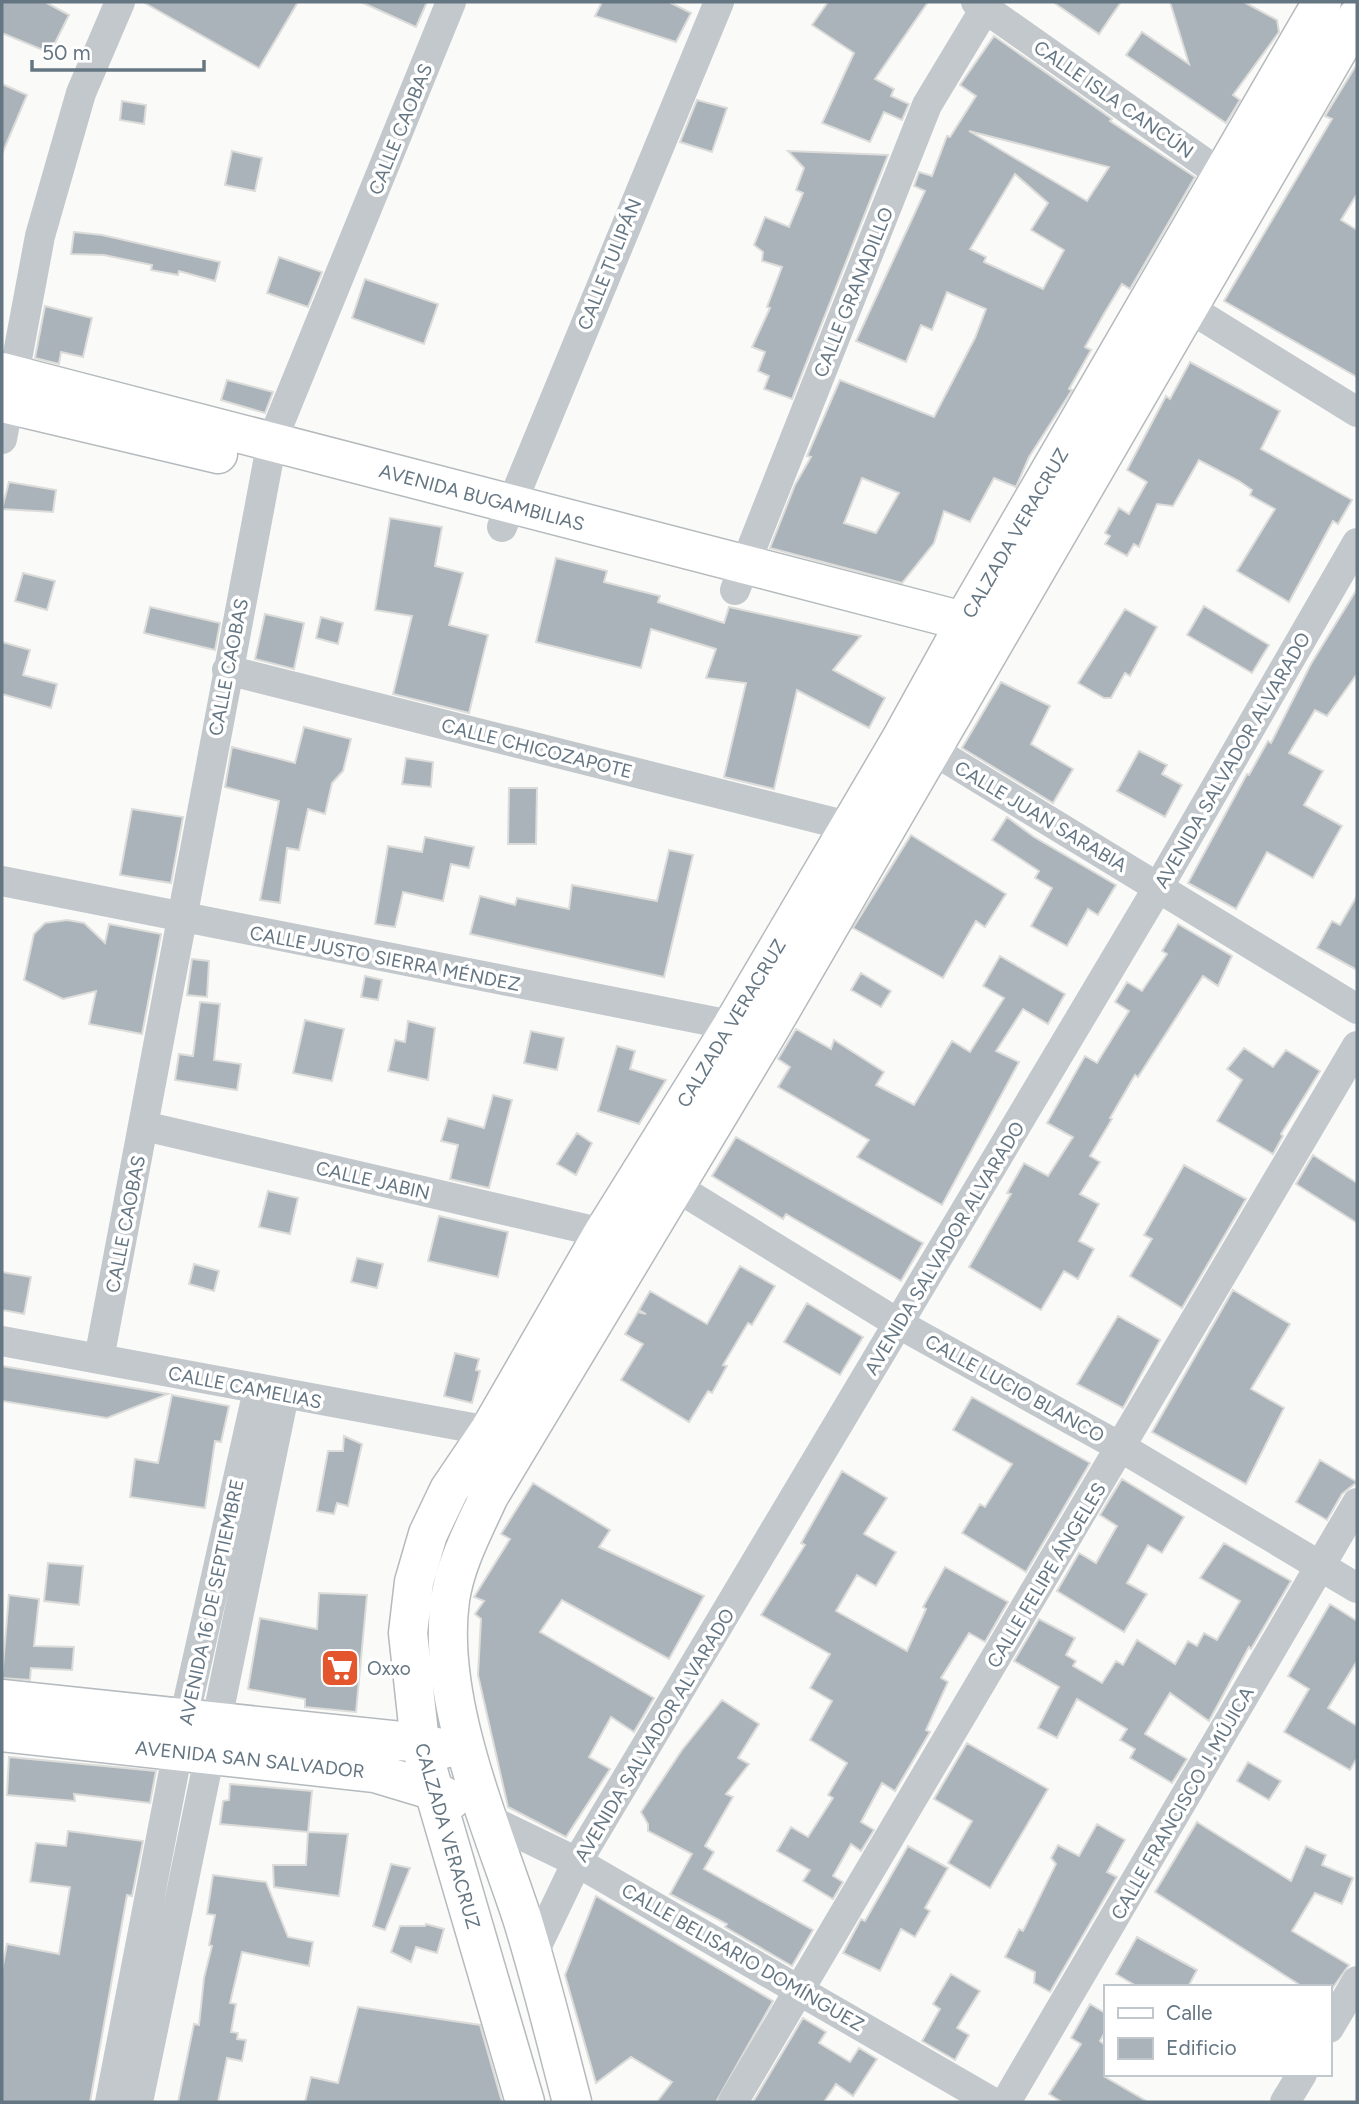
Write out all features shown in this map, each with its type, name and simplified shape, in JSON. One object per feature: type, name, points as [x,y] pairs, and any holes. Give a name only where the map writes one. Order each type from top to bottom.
[{"type":"main road","name":"CALZADA VERACRUZ","points":[[525,2102],[420,1743],[408,1633],[414,1582],[428,1534],[449,1490],[488,1431],[603,1233],[750,1029],[916,744],[1189,308],[1242,177],[1322,2]]},
{"type":"main road","name":"CALZADA VERACRUZ","points":[[572,2102],[533,1954],[466,1755],[455,1696],[449,1637],[450,1600],[464,1554],[488,1496],[673,1185],[848,826],[916,744],[958,633],[1242,177],[1357,17]]},
{"type":"main road","name":"AVENIDA BUGAMBILIAS","points":[[6,399],[270,454],[958,633]]},
{"type":"main road","points":[[346,1736],[368,1727],[385,1715],[397,1702],[412,1668]]},
{"type":"main road","name":"AVENIDA SAN SALVADOR","points":[[2,1699],[375,1773],[435,1791],[490,1820]]},
{"type":"main road","name":"AVENIDA SAN SALVADOR","points":[[2,1732],[198,1737],[346,1736],[420,1743],[466,1755]]},
{"type":"street","points":[[6,399],[44,223],[81,93],[120,2]]},
{"type":"street","name":"CALLE CAOBAS","points":[[99,1359],[183,918],[226,670],[270,454],[452,2]]},
{"type":"street","name":"CALLE TULIPÁN","points":[[506,516],[719,2]]},
{"type":"street","name":"CALLE ISLA CANCÚN","points":[[990,3],[1242,177]]},
{"type":"street","name":"CALLE GRANADILLO","points":[[740,577],[927,105],[990,3]]},
{"type":"street","points":[[1189,308],[1357,412]]},
{"type":"street","name":"AVENIDA SALVADOR ALVARADO","points":[[533,1954],[577,1862],[900,1324],[1357,543]]},
{"type":"street","name":"CALLE CHICOZAPOTE","points":[[226,670],[848,826]]},
{"type":"street","name":"CALLE JUAN SARABIA","points":[[916,744],[1158,886],[1357,1009]]},
{"type":"street","name":"CALLE JUSTO SIERRA MÉNDEZ","points":[[2,881],[750,1029]]},
{"type":"street","name":"CALLE FELIPE ÁNGELES","points":[[733,2102],[1357,1046]]},
{"type":"street","name":"CALLE JABIN","points":[[144,1126],[603,1233]]},
{"type":"street","name":"CALLE LUCIO BLANCO","points":[[673,1185],[900,1324],[1122,1447],[1357,1588]]},
{"type":"street","name":"CALLE CAMELIAS","points":[[2,1341],[488,1431]]},
{"type":"street","name":"AVENIDA 16 DE SEPTIEMBRE","points":[[110,2102],[198,1737],[271,1392]]},
{"type":"street","name":"CALLE FRANCISCO J. MÚJICA","points":[[1006,2102],[1357,1503]]},
{"type":"street","name":"AVENIDA 16 DE SEPTIEMBRE","points":[[138,2102],[198,1737]]},
{"type":"street","name":"CALLE BELISARIO DOMÍNGUEZ","points":[[490,1820],[577,1862],[992,2102]]},
{"type":"street","points":[[1331,2025],[1357,1981]]},
{"type":"street","points":[[1285,2102],[1301,2076]]},
{"type":"building","points":[[2,2],[45,2],[69,15],[50,53],[2,33]]},
{"type":"building","points":[[143,2],[298,2],[259,68]]},
{"type":"building","points":[[361,2],[427,2],[416,27]]},
{"type":"building","points":[[602,2],[669,2],[691,13],[676,42],[595,16]]},
{"type":"building","points":[[828,2],[928,2],[875,79],[894,89],[891,96],[909,104],[902,120],[884,112],[870,142],[822,123],[854,53],[812,25]]},
{"type":"building","points":[[1053,2],[1121,2],[1099,34]]},
{"type":"building","points":[[1170,2],[1244,2],[1277,20],[1279,32],[1233,95],[1240,100],[1226,123],[1126,55],[1142,32],[1189,64]]},
{"type":"building","points":[[994,36],[1112,119],[1110,121],[1195,177],[1130,289],[1122,284],[1105,312],[1085,347],[1091,350],[1069,389],[1072,390],[1029,457],[1016,487],[994,478],[970,522],[944,511],[934,543],[902,583],[770,548],[795,485],[811,457],[807,456],[840,380],[934,417],[975,338],[986,309],[947,292],[932,330],[921,325],[906,362],[856,341],[925,191],[914,186],[919,172],[932,176],[947,136],[950,137],[976,96],[960,85]],"holes":[[[969,131],[1109,167],[1087,201]],[[1015,174],[1048,203],[1031,230],[1064,250],[1043,289],[984,262],[986,257],[970,249]],[[862,478],[899,493],[876,533],[844,523]]]},
{"type":"building","points":[[1357,64],[1357,194],[1341,220],[1357,230],[1357,377],[1224,301],[1332,119],[1325,116]]},
{"type":"building","points":[[2,84],[27,95],[2,154]]},
{"type":"building","points":[[697,100],[727,108],[712,152],[680,142]]},
{"type":"building","points":[[122,101],[146,105],[144,124],[120,120]]},
{"type":"building","points":[[232,151],[262,158],[255,191],[225,185]]},
{"type":"building","points":[[788,151],[888,155],[792,399],[764,389],[769,376],[758,371],[765,352],[752,347],[770,308],[767,307],[782,267],[762,261],[763,252],[754,245],[765,217],[789,227],[803,193],[796,190],[804,168]]},
{"type":"building","points":[[74,232],[102,235],[220,262],[215,281],[179,271],[178,275],[151,270],[152,265],[104,255],[71,254]]},
{"type":"building","points":[[279,257],[322,272],[308,307],[267,293]]},
{"type":"building","points":[[365,279],[438,304],[424,344],[352,318]]},
{"type":"building","points":[[45,306],[92,318],[83,357],[61,352],[59,364],[35,358]]},
{"type":"building","points":[[1190,362],[1280,411],[1261,449],[1352,500],[1338,524],[1333,521],[1289,602],[1237,571],[1275,509],[1250,495],[1252,490],[1239,481],[1199,460],[1173,506],[1157,504],[1139,547],[1134,544],[1127,556],[1105,544],[1110,536],[1105,533],[1119,508],[1129,514],[1147,482],[1127,470],[1166,396],[1170,399]]},
{"type":"building","points":[[227,380],[273,392],[265,413],[221,400]]},
{"type":"building","points":[[9,482],[56,490],[53,512],[2,509]]},
{"type":"building","points":[[390,518],[442,527],[435,566],[463,573],[449,625],[488,635],[469,713],[393,694],[412,616],[375,610]]},
{"type":"building","points":[[556,558],[607,571],[604,582],[660,596],[658,602],[724,623],[729,607],[861,636],[833,670],[885,698],[869,728],[797,690],[774,789],[724,777],[746,683],[706,678],[716,649],[651,629],[641,668],[536,642]]},
{"type":"building","points":[[23,573],[55,581],[47,610],[15,601]]},
{"type":"building","points":[[1357,589],[1357,674],[1327,716],[1315,710],[1289,753],[1323,771],[1304,805],[1342,826],[1313,878],[1267,852],[1236,909],[1188,883],[1247,774],[1249,775],[1268,741],[1271,743],[1311,664]]},
{"type":"building","points":[[1204,606],[1269,645],[1252,673],[1187,635]]},
{"type":"building","points":[[150,607],[220,623],[215,650],[144,633]]},
{"type":"building","points":[[1125,609],[1157,627],[1130,676],[1125,673],[1111,698],[1104,698],[1078,683]]},
{"type":"building","points":[[265,614],[304,623],[294,669],[255,659]]},
{"type":"building","points":[[321,617],[343,623],[338,644],[316,638]]},
{"type":"building","points":[[2,642],[30,650],[23,675],[57,684],[51,708],[2,694]]},
{"type":"building","points":[[1001,682],[1050,706],[1031,744],[1073,769],[1053,803],[962,748]]},
{"type":"building","points":[[304,727],[351,739],[343,771],[332,783],[325,814],[308,809],[299,850],[287,848],[280,903],[260,900],[279,801],[225,787],[232,747],[295,763]]},
{"type":"building","points":[[1139,751],[1167,765],[1162,774],[1182,785],[1165,817],[1117,791]]},
{"type":"building","points":[[406,758],[433,762],[431,787],[402,784]]},
{"type":"building","points":[[509,788],[537,788],[536,844],[508,844]]},
{"type":"building","points":[[132,809],[183,817],[171,883],[120,875]]},
{"type":"building","points":[[1007,817],[1034,837],[1116,885],[1098,915],[1088,909],[1067,946],[1031,926],[1052,888],[1035,878],[1039,871],[992,840]]},
{"type":"building","points":[[911,835],[1006,894],[985,927],[976,921],[943,978],[853,928]]},
{"type":"building","points":[[425,837],[474,847],[469,868],[451,864],[443,901],[403,892],[395,927],[375,924],[388,846],[422,852]]},
{"type":"building","points":[[669,850],[693,855],[664,977],[470,934],[480,896],[515,905],[517,898],[569,909],[572,885],[657,901]]},
{"type":"building","points":[[1357,896],[1357,970],[1317,948],[1332,921],[1340,925]]},
{"type":"building","points":[[67,920],[84,923],[105,943],[109,924],[161,934],[142,1034],[89,1024],[96,991],[63,999],[24,980],[34,934],[45,923]]},
{"type":"building","points":[[1178,924],[1232,956],[1218,986],[1203,976],[1138,1077],[1135,1075],[1110,1118],[1112,1119],[1090,1156],[1100,1162],[1080,1194],[1099,1204],[1079,1241],[1094,1249],[1078,1279],[1064,1271],[1041,1310],[969,1267],[1011,1194],[1007,1193],[1024,1163],[1048,1176],[1073,1137],[1047,1123],[1085,1056],[1097,1063],[1129,1011],[1115,1002],[1127,982],[1142,991],[1167,954],[1162,951]]},
{"type":"building","points":[[1000,956],[1065,994],[1048,1024],[1023,1009],[996,1051],[1019,1062],[942,1205],[857,1157],[869,1140],[778,1087],[790,1067],[778,1059],[796,1029],[831,1049],[834,1040],[884,1072],[876,1085],[914,1105],[952,1041],[970,1052],[1004,998],[983,986]]},
{"type":"building","points":[[192,959],[209,961],[207,997],[187,995]]},
{"type":"building","points":[[861,973],[891,991],[881,1007],[851,990]]},
{"type":"building","points":[[365,976],[382,980],[378,1000],[361,997]]},
{"type":"building","points":[[200,1002],[220,1004],[214,1060],[241,1064],[237,1090],[175,1080],[179,1054],[193,1056]]},
{"type":"building","points":[[305,1020],[344,1029],[332,1081],[293,1073]]},
{"type":"building","points":[[408,1021],[435,1028],[428,1080],[388,1071],[395,1040],[405,1042]]},
{"type":"building","points":[[531,1031],[564,1038],[557,1070],[524,1063]]},
{"type":"building","points":[[617,1046],[635,1051],[630,1069],[666,1080],[639,1124],[598,1111]]},
{"type":"building","points":[[1244,1048],[1273,1067],[1286,1050],[1320,1071],[1281,1134],[1283,1136],[1273,1154],[1217,1121],[1242,1080],[1227,1069]]},
{"type":"building","points":[[493,1095],[512,1100],[489,1188],[450,1179],[458,1145],[441,1141],[448,1118],[484,1128]]},
{"type":"building","points":[[577,1133],[592,1143],[576,1175],[557,1164]]},
{"type":"building","points":[[736,1137],[923,1243],[901,1281],[786,1214],[783,1219],[712,1176]]},
{"type":"building","points":[[1313,1155],[1357,1183],[1357,1223],[1296,1184]]},
{"type":"building","points":[[1184,1165],[1246,1199],[1182,1308],[1130,1276],[1152,1239],[1144,1235]]},
{"type":"building","points":[[268,1191],[298,1198],[290,1234],[259,1227]]},
{"type":"building","points":[[439,1216],[508,1232],[498,1277],[428,1261]]},
{"type":"building","points":[[357,1258],[383,1264],[377,1288],[351,1282]]},
{"type":"building","points":[[194,1264],[219,1271],[214,1291],[189,1284]]},
{"type":"building","points":[[740,1266],[775,1286],[752,1325],[748,1323],[723,1365],[727,1366],[712,1393],[708,1391],[689,1422],[621,1380],[643,1344],[625,1334],[638,1312],[646,1314],[639,1310],[650,1291],[707,1324]]},
{"type":"building","points":[[2,1272],[31,1277],[24,1314],[2,1310]]},
{"type":"building","points":[[1233,1290],[1290,1324],[1251,1389],[1284,1408],[1246,1484],[1152,1432]]},
{"type":"building","points":[[807,1303],[863,1337],[840,1375],[784,1342]]},
{"type":"building","points":[[1118,1316],[1160,1340],[1123,1408],[1077,1384]]},
{"type":"building","points":[[455,1353],[479,1359],[476,1370],[480,1371],[472,1403],[444,1396]]},
{"type":"building","points":[[2,1366],[168,1394],[107,1418],[2,1401]]},
{"type":"building","points":[[172,1395],[229,1406],[221,1442],[215,1441],[205,1508],[130,1497],[135,1459],[158,1463]]},
{"type":"building","points":[[972,1397],[1090,1463],[1026,1572],[962,1533],[980,1504],[985,1507],[1012,1464],[953,1430]]},
{"type":"building","points":[[344,1436],[362,1444],[348,1506],[337,1503],[334,1514],[317,1511],[328,1451],[343,1451]]},
{"type":"building","points":[[1320,1460],[1357,1482],[1342,1494],[1327,1520],[1296,1502]]},
{"type":"building","points":[[842,1471],[887,1498],[864,1534],[896,1552],[876,1586],[857,1575],[836,1611],[907,1651],[926,1609],[923,1607],[945,1567],[1008,1602],[985,1642],[969,1633],[941,1678],[948,1682],[926,1730],[930,1732],[895,1791],[882,1783],[861,1822],[874,1830],[861,1851],[851,1844],[833,1876],[843,1882],[833,1899],[803,1881],[810,1870],[777,1851],[791,1827],[808,1837],[833,1798],[828,1795],[847,1763],[810,1740],[832,1701],[810,1688],[830,1654],[761,1615],[805,1545],[801,1543]]},
{"type":"building","points":[[1122,1479],[1184,1517],[1162,1553],[1148,1545],[1127,1583],[1147,1594],[1124,1632],[1057,1591],[1079,1553],[1096,1563],[1117,1526],[1100,1515]]},
{"type":"building","points":[[533,1483],[610,1530],[599,1547],[704,1596],[669,1659],[562,1600],[540,1632],[654,1698],[634,1732],[611,1717],[589,1757],[610,1769],[566,1837],[508,1807],[478,1675],[481,1619],[475,1614],[484,1601],[474,1597],[510,1539],[501,1534]]},
{"type":"building","points":[[1224,1543],[1291,1581],[1251,1649],[1249,1647],[1209,1721],[1170,1693],[1145,1734],[1187,1759],[1172,1783],[1130,1758],[1135,1749],[1120,1740],[1127,1729],[1077,1699],[1057,1738],[1038,1728],[1059,1687],[1014,1661],[1039,1619],[1075,1638],[1066,1655],[1076,1661],[1073,1666],[1102,1683],[1116,1661],[1123,1665],[1137,1640],[1175,1664],[1188,1641],[1197,1646],[1204,1633],[1217,1640],[1240,1601],[1200,1578]]},
{"type":"building","points":[[48,1563],[83,1566],[79,1605],[44,1601]]},
{"type":"building","points":[[319,1593],[367,1595],[356,1712],[305,1707],[305,1699],[248,1689],[260,1618],[317,1629]]},
{"type":"building","points":[[9,1595],[39,1599],[34,1646],[74,1647],[72,1670],[31,1668],[30,1680],[2,1678]]},
{"type":"building","points":[[1330,1604],[1357,1621],[1357,1661],[1328,1708],[1357,1726],[1357,1758],[1350,1770],[1284,1732],[1309,1689],[1288,1676]]},
{"type":"building","points":[[722,1700],[759,1724],[738,1758],[749,1764],[726,1794],[733,1797],[705,1846],[714,1852],[704,1869],[813,1930],[792,1966],[725,1927],[727,1924],[670,1894],[692,1854],[648,1831],[648,1824],[641,1812],[682,1750]]},
{"type":"building","points":[[967,1743],[1048,1789],[990,1888],[948,1863],[972,1821],[934,1799]]},
{"type":"building","points":[[9,1757],[156,1771],[150,1803],[74,1794],[75,1801],[7,1795]]},
{"type":"building","points":[[1248,1762],[1281,1781],[1269,1800],[1237,1781]]},
{"type":"building","points":[[230,1784],[312,1791],[308,1832],[220,1824],[223,1801],[229,1800]]},
{"type":"building","points":[[1197,1822],[1291,1881],[1306,1846],[1326,1855],[1322,1865],[1353,1878],[1342,1904],[1315,1893],[1292,1931],[1349,1965],[1331,1990],[1331,1985],[1300,1985],[1155,1892]]},
{"type":"building","points":[[1097,1824],[1125,1840],[1107,1872],[1117,1877],[1050,1992],[1034,1983],[1035,1972],[1005,1957],[1019,1929],[1023,1931],[1056,1864],[1051,1858],[1058,1845],[1079,1856]]},
{"type":"building","points":[[68,1831],[143,1841],[132,1896],[127,1895],[90,2102],[2,2102],[2,1970],[7,1944],[59,1954],[70,1887],[30,1882],[36,1843],[66,1846]]},
{"type":"building","points":[[308,1832],[348,1834],[339,1896],[274,1887],[273,1865],[306,1865]]},
{"type":"building","points":[[908,1846],[948,1868],[925,1908],[930,1911],[915,1937],[901,1929],[880,1971],[843,1953],[861,1919],[865,1921]]},
{"type":"building","points":[[391,1864],[410,1868],[385,1930],[373,1926]]},
{"type":"building","points":[[213,1875],[266,1882],[288,1937],[313,1942],[309,1966],[242,1952],[230,2003],[236,2004],[231,2032],[238,2033],[237,2039],[246,2040],[242,2061],[227,2058],[218,2102],[178,2102],[194,2024],[199,2025],[204,1978],[212,1946],[209,1945],[215,1915],[207,1914]]},
{"type":"building","points":[[596,1896],[773,2001],[716,2102],[657,2102],[672,2082],[631,2057],[596,2083],[565,1975]]},
{"type":"building","points":[[426,1924],[444,1929],[437,1953],[416,1947],[411,1962],[391,1952],[400,1926]]},
{"type":"building","points":[[1137,1937],[1197,1970],[1189,1985],[1135,1985],[1116,1974]]},
{"type":"building","points":[[951,1974],[980,1991],[957,2028],[969,2035],[955,2060],[922,2041],[940,2009],[933,2004]]},
{"type":"building","points":[[1090,2004],[1104,2012],[1104,2034],[1100,2041],[1104,2044],[1104,2076],[1148,2102],[1062,2102],[1049,2094],[1081,2044],[1071,2038]]},
{"type":"building","points":[[358,2007],[480,2025],[502,2102],[305,2102],[311,2077],[338,2083]]},
{"type":"building","points":[[803,2018],[826,2032],[819,2043],[850,2062],[859,2048],[877,2059],[853,2096],[836,2084],[824,2102],[753,2102]]},
{"type":"place","name":"Oxxo","points":[[340,1668]]}]
